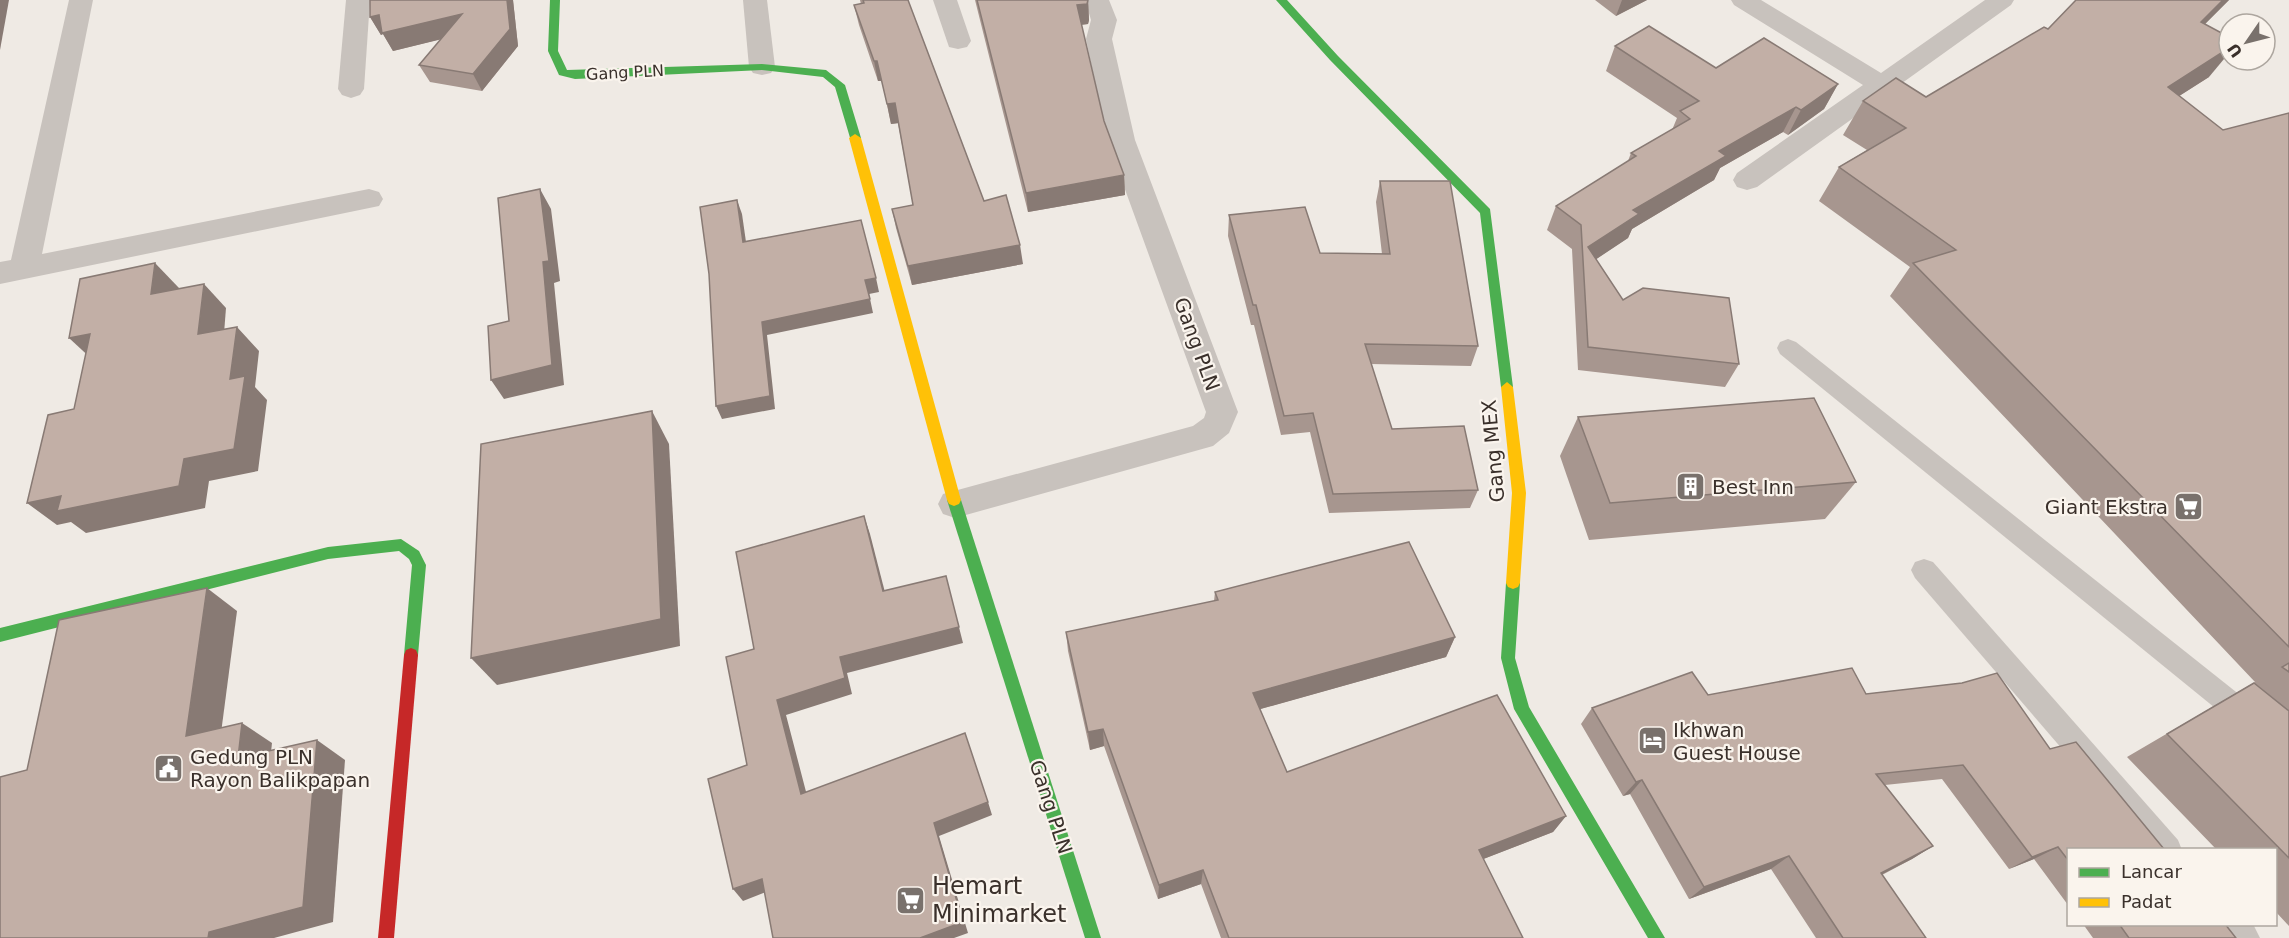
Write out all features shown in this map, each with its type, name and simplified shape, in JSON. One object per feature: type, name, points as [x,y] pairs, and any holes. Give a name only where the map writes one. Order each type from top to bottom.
[{"type":"street","points":[[81,0],[12,271],[369,199]]},
{"type":"street","points":[[351,89],[358,0]]},
{"type":"street","name":"Gang PLN","points":[[555,0],[554,51],[563,72],[576,75],[762,67],[826,74],[840,85],[955,504],[1092,938]]},
{"type":"street","points":[[755,0],[762,67]]},
{"type":"street","points":[[945,0],[958,41]]},
{"type":"street","name":"Gang PLN","points":[[955,504],[1202,436],[1212,431],[1220,421],[1222,412],[1121,140],[1099,39],[1104,20],[1097,0]]},
{"type":"street","name":"Gang MEX","points":[[1281,0],[1334,58],[1486,212],[1519,493],[1508,658],[1522,709],[1657,938]]},
{"type":"street","points":[[1743,0],[1882,85]]},
{"type":"street","points":[[1747,180],[2002,0]]},
{"type":"street","points":[[0,635],[328,553],[401,545],[414,555],[419,565],[387,938]]},
{"type":"lane","points":[[1788,348],[2289,751]]},
{"type":"lane","points":[[1924,570],[2167,848]]},
{"type":"lane","points":[[2235,926],[2245,938]]},
{"type":"building","points":[[370,0],[507,0],[510,29],[473,74],[419,65],[462,14],[382,33],[379,15],[370,17]]},
{"type":"building","points":[[863,0],[908,0],[984,201],[1006,195],[1020,245],[908,266],[892,209],[913,205],[895,103],[887,104],[877,61],[874,61],[854,5],[864,3]]},
{"type":"building","points":[[977,0],[1088,0],[1087,4],[1077,5],[1104,121],[1124,175],[1026,193]]},
{"type":"building","name":"Giant Ekstra","points":[[2076,0],[2223,0],[2201,22],[2217,31],[2217,56],[2168,87],[2223,130],[2289,113],[2289,647],[1913,263],[1956,250],[1839,167],[1906,128],[1863,101],[1896,78],[1926,97],[2044,27],[2048,29]]},
{"type":"building","points":[[1649,26],[1716,68],[1764,38],[1838,84],[1801,110],[1796,107],[1719,151],[1726,156],[1633,210],[1639,214],[1588,247],[1623,300],[1643,288],[1729,298],[1739,364],[1588,347],[1581,225],[1556,206],[1636,156],[1631,153],[1690,119],[1680,111],[1699,101],[1615,46]]},
{"type":"building","points":[[1380,181],[1450,181],[1478,346],[1365,344],[1392,429],[1464,426],[1478,490],[1333,494],[1313,413],[1284,416],[1256,305],[1253,305],[1229,215],[1305,207],[1320,253],[1390,254]]},
{"type":"building","points":[[540,189],[549,261],[543,262],[552,365],[491,380],[488,326],[509,321],[498,198]]},
{"type":"building","points":[[737,200],[743,242],[861,220],[876,278],[865,280],[870,299],[762,322],[770,396],[716,406],[709,274],[700,207]]},
{"type":"building","points":[[155,263],[151,294],[204,284],[198,334],[237,327],[230,379],[245,376],[234,449],[184,459],[179,486],[57,511],[61,496],[27,503],[48,415],[74,409],[90,334],[69,338],[80,279]]},
{"type":"building","points":[[1814,398],[1856,482],[1610,503],[1578,417]]},
{"type":"building","points":[[652,411],[661,619],[471,658],[481,444]]},
{"type":"building","points":[[864,516],[883,591],[946,576],[959,627],[840,657],[845,678],[777,700],[801,794],[965,733],[988,802],[934,823],[963,922],[920,938],[773,938],[762,879],[733,889],[708,779],[747,765],[726,657],[754,649],[736,552]]},
{"type":"building","points":[[1409,542],[1455,637],[1253,693],[1287,772],[1497,695],[1566,816],[1479,850],[1523,938],[1229,938],[1203,870],[1159,885],[1103,729],[1088,732],[1066,632],[1218,600],[1215,592]]},
{"type":"building","name":"Gedung PLN Rayon Balikpapan","points":[[207,588],[186,736],[242,723],[238,758],[317,740],[303,907],[209,932],[208,938],[0,938],[0,777],[27,770],[59,620]]},
{"type":"building","points":[[2289,663],[2289,672],[2282,667]]},
{"type":"building","points":[[1852,668],[1866,694],[1962,683],[1997,673],[2050,749],[2076,742],[2163,848],[2067,848],[2067,859],[2058,847],[2032,857],[1963,765],[1876,774],[1933,846],[1881,873],[1926,938],[1843,938],[1789,856],[1704,887],[1642,780],[1636,782],[1592,708],[1692,672],[1708,695]]},
{"type":"building","points":[[2254,683],[2289,711],[2289,858],[2167,734]]},
{"type":"building","points":[[2120,926],[2227,926],[2236,938],[2129,938]]},
{"type":"traffic: fast","points":[[555,0],[553,51],[563,73],[575,75],[762,67],[826,74],[840,85],[855,138]]},
{"type":"traffic: fast","points":[[1281,0],[1334,58],[1486,212],[1507,387]]},
{"type":"traffic: fast","points":[[954,500],[1093,938]]},
{"type":"traffic: fast","points":[[0,635],[328,553],[401,545],[414,555],[419,565],[411,655]]},
{"type":"traffic: fast","points":[[1513,583],[1508,658],[1522,709],[1657,938]]},
{"type":"traffic: slow","points":[[855,138],[954,500]]},
{"type":"traffic: slow","points":[[1507,387],[1519,493],[1513,583]]},
{"type":"traffic: jam","points":[[386,938],[411,655]]},
{"type":"place","name":"Best Inn","points":[[1691,487]]},
{"type":"place","name":"Giant Ekstra","points":[[2189,507]]},
{"type":"place","name":"Ikhwan Guest House","points":[[1652,741]]},
{"type":"place","name":"Gedung PLN Rayon Balikpapan","points":[[169,769]]},
{"type":"place","name":"Hemart Minimarket","points":[[911,900]]}]
